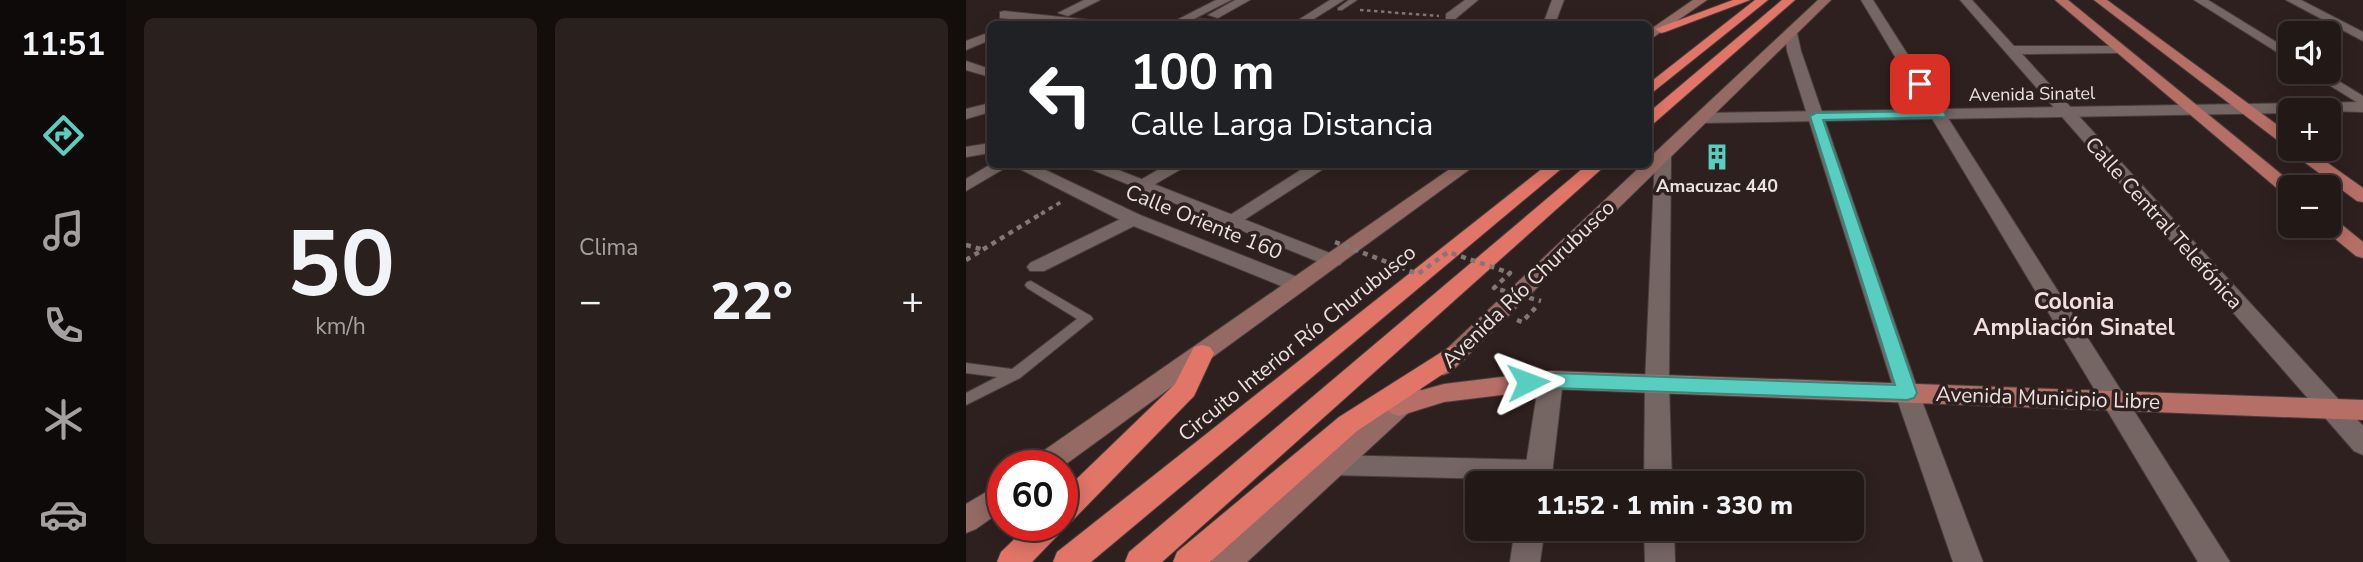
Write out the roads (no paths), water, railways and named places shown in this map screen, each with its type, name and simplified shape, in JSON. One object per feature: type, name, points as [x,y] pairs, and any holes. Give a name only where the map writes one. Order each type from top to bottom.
[{"type":"highway","points":[[1661,29],[1744,0]]},
{"type":"highway","points":[[1652,89],[1762,0]]},
{"type":"highway","points":[[1652,118],[1789,0]]},
{"type":"highway","name":"Circuito Interior Río Churubusco","points":[[1068,562],[1554,168]]},
{"type":"highway","points":[[1140,562],[1594,168]]},
{"type":"highway","points":[[1078,496],[1185,390],[1202,353]]},
{"type":"highway","points":[[1188,562],[1348,424],[1456,354]]},
{"type":"highway","points":[[1012,562],[1033,541]]},
{"type":"main road","points":[[1652,35],[1702,0]]},
{"type":"main road","name":"Avenida Río Churubusco","points":[[1226,562],[1661,166],[1707,113],[1825,0]]},
{"type":"main road","points":[[2061,0],[2278,180]]},
{"type":"main road","points":[[2101,0],[2278,133]]},
{"type":"main road","points":[[2314,161],[2363,197]]},
{"type":"main road","points":[[1066,450],[1298,285],[1334,251],[1463,168]]},
{"type":"main road","points":[[2341,233],[2363,252]]},
{"type":"main road","name":"Avenida Municipio Libre","points":[[1399,406],[1444,393],[1551,380],[2363,410]]},
{"type":"main road","points":[[966,520],[987,505]]},
{"type":"street","points":[[1064,13],[1094,0]]},
{"type":"street","points":[[1181,21],[1225,0]]},
{"type":"street","points":[[1205,21],[1244,0]]},
{"type":"street","points":[[1450,17],[1472,0]]},
{"type":"street","points":[[1550,21],[1558,0]]},
{"type":"street","points":[[1867,0],[1937,110],[2112,400],[2215,562]]},
{"type":"street","name":"Calle Central Telefónica","points":[[1966,0],[2363,444]]},
{"type":"street","points":[[2200,0],[2278,49]]},
{"type":"street","points":[[2292,0],[2363,37]]},
{"type":"street","points":[[1304,21],[1339,4]]},
{"type":"street","points":[[1004,15],[1061,21]]},
{"type":"street","points":[[1025,21],[1032,18]]},
{"type":"street","points":[[1791,33],[1907,393],[1968,562]]},
{"type":"street","points":[[966,46],[987,37]]},
{"type":"street","points":[[2010,50],[2119,49]]},
{"type":"street","points":[[966,65],[987,72]]},
{"type":"street","points":[[2334,84],[2361,101]]},
{"type":"street","name":"Avenida Sinatel","points":[[1707,113],[2361,101]]},
{"type":"street","points":[[966,114],[987,109]]},
{"type":"street","points":[[1658,471],[1661,166]]},
{"type":"street","points":[[966,186],[997,168]]},
{"type":"street","name":"Calle Oriente 160","points":[[1026,168],[1133,219],[1298,285]]},
{"type":"street","name":"Calle Oriente 160","points":[[1095,168],[1253,231],[1334,251]]},
{"type":"street","points":[[1139,187],[1175,168]]},
{"type":"street","points":[[1228,222],[1316,168]]},
{"type":"street","points":[[1034,276],[1133,219]]},
{"type":"street","points":[[1217,253],[1253,231]]},
{"type":"street","points":[[1539,471],[1551,380]]},
{"type":"street","points":[[1331,465],[1465,473]]},
{"type":"street","points":[[1525,562],[1528,541]]},
{"type":"street","points":[[1659,541],[1660,562]]},
{"type":"lane","points":[[1339,4],[1354,0]]},
{"type":"lane","points":[[966,400],[1014,374],[1086,319],[1034,276]]},
{"type":"lane","points":[[966,368],[1014,374]]},
{"type":"place","name":"Amacuzac 440","points":[[1717,157]]},
{"type":"district","name":"Colonia Ampliación Sinatel","points":[[2074,314]]}]
